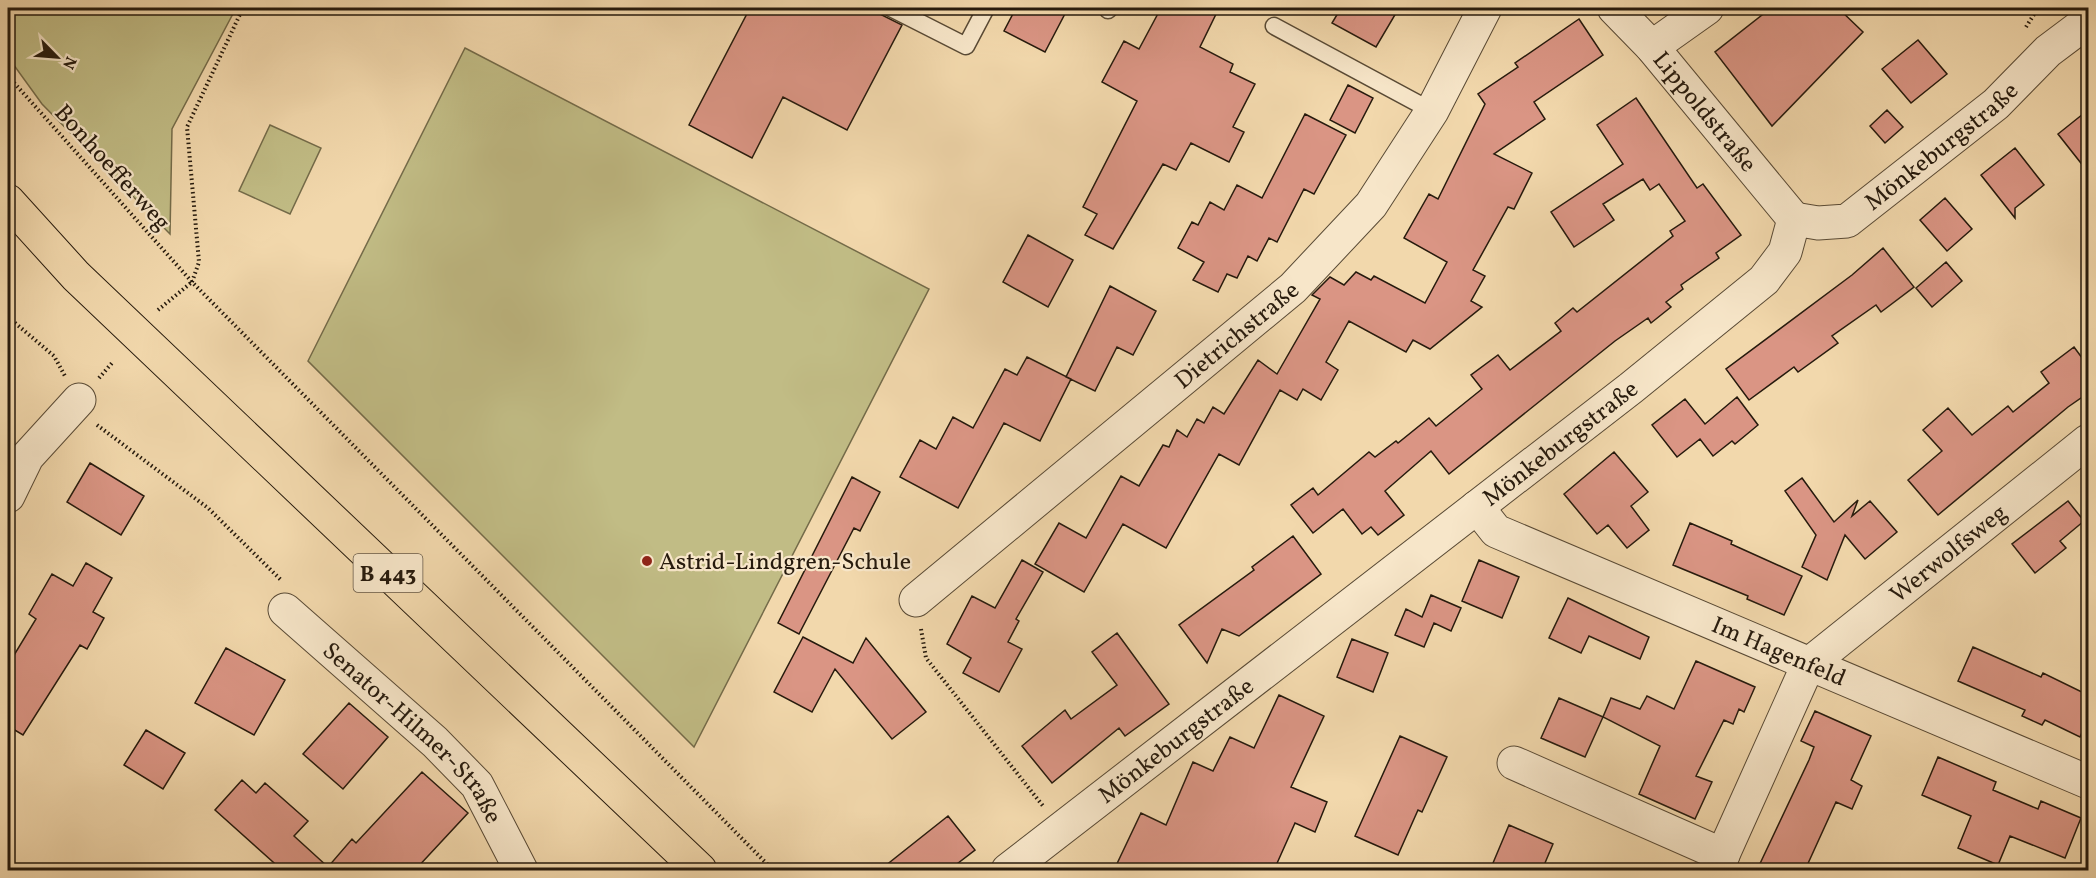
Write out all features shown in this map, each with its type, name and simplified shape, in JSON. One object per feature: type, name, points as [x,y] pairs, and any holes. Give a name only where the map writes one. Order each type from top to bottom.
[{"type":"main road","name":"B 443","points":[[8,201],[76,276],[700,870]]},
{"type":"main road","name":"B 443","points":[[8,223],[76,276]]},
{"type":"street","name":"Dietrichstraße","points":[[916,600],[1293,288],[1371,205],[1432,111],[1485,8]]},
{"type":"street","name":"Lippoldstraße","points":[[1614,8],[1652,47],[1794,219]]},
{"type":"street","points":[[1652,47],[1707,8]]},
{"type":"street","name":"Mönkeburgstraße","points":[[1008,870],[1631,388],[1764,280],[1785,252],[1794,219],[1818,223],[1847,221],[1996,104],[2048,51],[2088,21]]},
{"type":"street","points":[[8,496],[27,457],[79,400]]},
{"type":"street","name":"Werwolfsweg","points":[[1808,665],[2088,441]]},
{"type":"street","name":"Im Hagenfeld","points":[[1478,507],[1496,531],[2088,782]]},
{"type":"street","name":"Senator-Hilmer-Straße","points":[[285,610],[435,742],[477,785],[521,870]]},
{"type":"street","points":[[1514,763],[1719,863],[1808,665]]},
{"type":"lane","points":[[891,8],[966,46],[986,8]]},
{"type":"lane","points":[[1274,26],[1432,111]]},
{"type":"path","points":[[158,310],[192,282],[199,262],[187,127],[243,8]]},
{"type":"path","name":"Bonhoefferweg","points":[[8,76],[192,282],[773,870]]},
{"type":"path","points":[[8,317],[54,356],[79,400],[100,429],[208,508],[288,587],[285,610]]},
{"type":"path","points":[[916,600],[926,658],[1062,830]]},
{"type":"shaded area","points":[[8,8],[236,8],[172,129],[170,234],[42,104],[8,57]]},
{"type":"shaded area","name":"Astrid-Lindgren-Schule","points":[[465,48],[929,289],[694,747],[308,361]]},
{"type":"shaded area","points":[[270,125],[321,148],[290,214],[239,191]]},
{"type":"building","points":[[750,8],[868,8],[902,25],[847,130],[783,97],[752,158],[689,125]]},
{"type":"building","points":[[1016,8],[1068,8],[1045,52],[1004,31]]},
{"type":"building","points":[[1161,8],[1219,8],[1200,47],[1233,64],[1230,72],[1255,84],[1233,127],[1244,132],[1229,162],[1191,143],[1176,170],[1163,164],[1113,249],[1085,235],[1097,214],[1083,207],[1137,101],[1102,82],[1124,41],[1139,49]]},
{"type":"building","points":[[1341,8],[1399,8],[1376,47],[1332,23]]},
{"type":"building","points":[[1771,8],[1838,8],[1863,32],[1772,126],[1715,52]]},
{"type":"building","points":[[1579,19],[1603,55],[1534,102],[1545,119],[1494,154],[1532,173],[1514,209],[1508,207],[1473,270],[1485,276],[1471,301],[1482,307],[1430,349],[1413,340],[1406,352],[1349,321],[1326,362],[1338,370],[1321,400],[1303,389],[1297,400],[1280,390],[1239,465],[1219,454],[1166,548],[1123,524],[1084,592],[1035,564],[1059,523],[1086,538],[1121,476],[1139,486],[1163,445],[1169,447],[1177,430],[1187,437],[1197,419],[1204,423],[1213,407],[1224,414],[1258,360],[1277,374],[1320,299],[1312,295],[1330,277],[1344,285],[1356,272],[1371,280],[1374,276],[1425,303],[1447,262],[1404,238],[1429,194],[1438,199],[1485,104],[1478,94],[1518,67],[1515,63]]},
{"type":"building","points":[[1918,40],[1947,74],[1911,103],[1882,69]]},
{"type":"building","points":[[1348,85],[1373,98],[1355,133],[1330,120]]},
{"type":"building","points":[[1636,98],[1697,188],[1703,184],[1741,235],[1716,253],[1719,258],[1681,285],[1683,289],[1666,302],[1671,307],[1651,323],[1648,318],[1615,341],[1449,474],[1431,451],[1385,491],[1404,515],[1378,535],[1371,527],[1362,534],[1343,509],[1313,533],[1291,505],[1313,488],[1318,495],[1369,452],[1375,457],[1396,441],[1398,443],[1429,418],[1436,426],[1482,389],[1471,375],[1498,355],[1510,370],[1561,331],[1555,323],[1573,308],[1577,312],[1673,236],[1670,231],[1685,221],[1659,184],[1650,190],[1643,179],[1603,204],[1614,220],[1574,247],[1551,212],[1623,164],[1597,125]]},
{"type":"building","points":[[1887,110],[1903,127],[1885,143],[1870,126]]},
{"type":"building","points":[[2088,110],[2088,172],[2058,134]]},
{"type":"building","points":[[1305,114],[1346,135],[1314,194],[1304,189],[1277,242],[1269,238],[1257,261],[1248,256],[1237,278],[1227,274],[1218,292],[1193,280],[1204,262],[1178,248],[1192,222],[1198,225],[1210,202],[1224,210],[1237,185],[1262,198]]},
{"type":"building","points":[[2015,148],[2044,185],[2015,208],[2015,218],[1981,175]]},
{"type":"building","points":[[1945,198],[1972,229],[1947,251],[1920,220]]},
{"type":"building","points":[[1028,235],[1073,260],[1048,307],[1003,282]]},
{"type":"building","points":[[1883,248],[1914,287],[1881,312],[1876,305],[1832,336],[1838,343],[1798,372],[1794,367],[1749,400],[1726,369],[1852,275]]},
{"type":"building","points":[[1946,262],[1962,281],[1932,307],[1916,288]]},
{"type":"building","points":[[1110,286],[1156,311],[1133,355],[1117,347],[1095,391],[1066,377]]},
{"type":"building","points":[[2074,347],[2088,366],[2088,393],[1938,515],[1908,480],[1942,451],[1923,430],[1948,408],[1972,435],[2008,406],[2013,412],[2049,383],[2041,372]]},
{"type":"building","points":[[1027,357],[1071,379],[1040,441],[1004,423],[958,508],[900,477],[920,440],[936,449],[953,417],[973,428],[1005,369],[1017,375]]},
{"type":"building","points":[[1737,397],[1758,425],[1735,444],[1732,441],[1713,456],[1700,439],[1677,457],[1652,425],[1685,399],[1705,424]]},
{"type":"building","points":[[1614,452],[1648,492],[1631,506],[1649,530],[1627,548],[1608,525],[1597,534],[1564,494]]},
{"type":"building","points":[[90,463],[144,496],[121,535],[67,502]]},
{"type":"building","points":[[852,477],[880,492],[860,531],[854,528],[799,634],[778,623]]},
{"type":"building","points":[[1802,478],[1834,522],[1858,500],[1852,516],[1870,501],[1897,532],[1865,559],[1845,535],[1827,580],[1802,567],[1816,535],[1785,491]]},
{"type":"building","points":[[2068,501],[2084,521],[2060,541],[2066,548],[2035,573],[2012,544]]},
{"type":"building","points":[[1690,523],[1802,576],[1784,615],[1747,599],[1748,596],[1673,565]]},
{"type":"building","points":[[1293,536],[1321,574],[1239,636],[1222,629],[1207,663],[1179,625],[1254,570],[1252,567]]},
{"type":"building","points":[[1022,560],[1043,572],[1016,619],[1019,621],[1008,642],[1022,649],[999,692],[963,673],[971,658],[947,644],[972,596],[995,608]]},
{"type":"building","points":[[1479,560],[1519,577],[1502,618],[1462,601]]},
{"type":"building","points":[[86,563],[112,578],[93,612],[104,618],[87,649],[80,645],[23,735],[8,726],[8,665],[36,619],[29,614],[52,574],[73,586]]},
{"type":"building","points":[[1431,595],[1461,608],[1451,631],[1434,623],[1424,647],[1395,635],[1406,609],[1422,617]]},
{"type":"building","points":[[1568,598],[1649,637],[1640,659],[1589,636],[1581,653],[1549,638]]},
{"type":"building","points":[[1117,633],[1169,704],[1125,736],[1119,728],[1052,783],[1022,746],[1065,710],[1071,719],[1117,685],[1092,652]]},
{"type":"building","points":[[803,637],[853,663],[866,638],[926,712],[892,739],[835,669],[812,712],[774,692]]},
{"type":"building","points":[[1352,639],[1388,653],[1373,692],[1337,677]]},
{"type":"building","points":[[1973,647],[2041,677],[2043,673],[2088,695],[2088,719],[2080,737],[2045,720],[2042,725],[2022,716],[2025,710],[1958,681]]},
{"type":"building","points":[[226,648],[285,680],[254,735],[195,703]]},
{"type":"building","points":[[1696,661],[1755,687],[1744,712],[1739,709],[1733,724],[1724,720],[1696,776],[1712,782],[1695,819],[1639,794],[1660,746],[1603,717],[1611,698],[1640,709],[1647,696],[1674,709]]},
{"type":"building","points":[[1279,695],[1324,716],[1291,787],[1327,802],[1315,832],[1295,823],[1274,870],[1114,870],[1141,813],[1166,825],[1193,762],[1213,771],[1230,737],[1254,748]]},
{"type":"building","points":[[1559,698],[1603,717],[1585,757],[1541,738]]},
{"type":"building","points":[[349,703],[388,737],[343,789],[303,754]]},
{"type":"building","points":[[1815,711],[1871,736],[1851,780],[1862,786],[1852,809],[1836,802],[1805,870],[1757,870],[1814,747],[1801,741]]},
{"type":"building","points":[[146,730],[185,753],[163,789],[124,765]]},
{"type":"building","points":[[1400,736],[1447,757],[1422,812],[1418,810],[1398,855],[1355,836]]},
{"type":"building","points":[[1938,757],[1996,782],[1993,790],[2038,809],[2041,801],[2081,818],[2065,858],[2010,836],[1998,865],[1958,848],[1971,816],[1922,795]]},
{"type":"building","points":[[422,772],[468,813],[415,870],[282,870],[215,810],[242,780],[256,793],[265,783],[308,821],[294,836],[328,867],[352,839],[356,843]]},
{"type":"building","points":[[948,816],[975,850],[949,870],[880,870]]},
{"type":"building","points":[[1509,825],[1553,844],[1542,870],[1512,870],[1493,863]]},
{"type":"place","name":"Astrid-Lindgren-Schule","points":[[647,561]]}]
